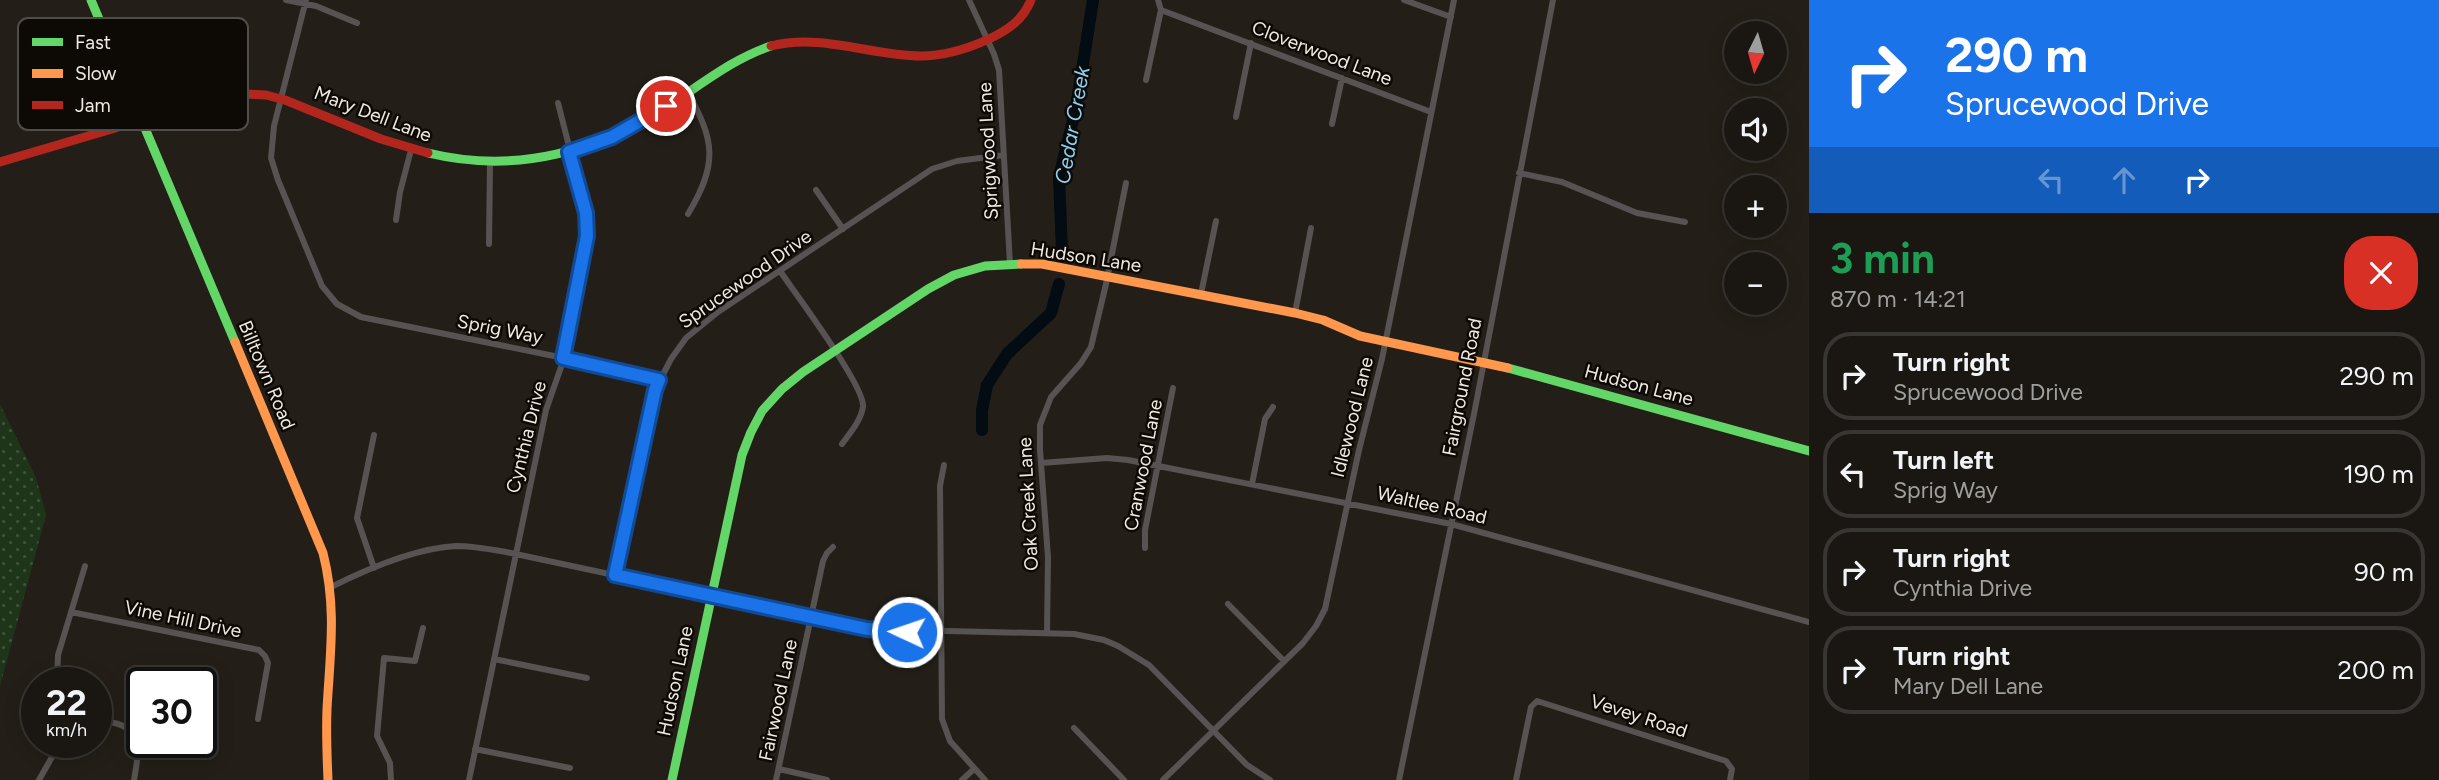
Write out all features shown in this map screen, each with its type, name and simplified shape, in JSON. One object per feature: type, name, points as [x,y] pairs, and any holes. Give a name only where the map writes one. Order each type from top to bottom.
[{"type":"street","name":"Billtown Road","points":[[91,0],[98,18]]},
{"type":"street","points":[[286,0],[305,2],[357,23]]},
{"type":"street","name":"Sprigwood Lane","points":[[969,0],[999,70],[1010,264]]},
{"type":"street","name":"Mary Dell Lane","points":[[248,94],[281,99],[411,150],[443,158],[490,162],[532,159],[569,152],[621,133],[741,57],[760,49],[785,42],[810,41],[931,58],[965,50],[988,40],[1020,21],[1031,0]]},
{"type":"street","points":[[1146,80],[1161,10],[1158,0]]},
{"type":"street","points":[[1404,0],[1451,17]]},
{"type":"street","name":"Idlewood Lane","points":[[1163,780],[1311,634],[1325,609],[1386,342],[1454,0]]},
{"type":"street","name":"Fairground Road","points":[[1399,780],[1553,0]]},
{"type":"street","points":[[281,99],[305,2]]},
{"type":"street","name":"Cloverwood Lane","points":[[1161,10],[1431,112]]},
{"type":"street","points":[[1236,117],[1251,43]]},
{"type":"street","points":[[1332,124],[1342,78]]},
{"type":"street","points":[[688,93],[704,124],[710,151],[706,173],[688,214]]},
{"type":"street","name":"Sprig Way","points":[[281,99],[271,142],[272,165],[322,286],[337,304],[361,317],[659,380]]},
{"type":"street","name":"Cynthia Drive","points":[[469,780],[547,410],[563,358],[587,236],[586,213],[558,103]]},
{"type":"street","name":"Mary Dell Lane","points":[[0,162],[102,130]]},
{"type":"street","name":"Billtown Road","points":[[145,130],[317,536],[331,587],[334,613],[327,710],[328,780]]},
{"type":"street","points":[[396,220],[411,150]]},
{"type":"street","name":"Sprucewood Drive","points":[[615,575],[655,390],[686,338],[718,312],[939,166],[1004,155]]},
{"type":"street","points":[[489,244],[490,162]]},
{"type":"street","points":[[1519,173],[1562,181],[1637,213],[1685,222]]},
{"type":"street","name":"Oak Creek Lane","points":[[1047,634],[1048,557],[1039,440],[1043,414],[1051,397],[1082,363],[1091,347],[1126,183]]},
{"type":"street","points":[[816,190],[843,229]]},
{"type":"street","points":[[1201,294],[1216,221]]},
{"type":"street","points":[[1295,313],[1311,228]]},
{"type":"street","name":"Hudson Lane","points":[[672,780],[742,455],[752,427],[774,397],[835,352],[951,276],[984,266],[1042,264],[1295,313],[1322,320],[1360,336],[1483,361],[1809,451]]},
{"type":"street","points":[[780,271],[835,352],[863,400],[859,420],[842,444]]},
{"type":"street","name":"Cranwood Lane","points":[[1145,548],[1145,530],[1173,388]]},
{"type":"street","points":[[1252,484],[1265,419],[1273,407]]},
{"type":"street","points":[[374,435],[357,518],[374,568]]},
{"type":"street","name":"Waltlee Road","points":[[1041,463],[1107,458],[1158,465],[1451,524],[1809,622]]},
{"type":"street","points":[[944,465],[940,486],[944,729],[950,741],[985,780]]},
{"type":"street","points":[[331,587],[374,568],[446,547],[474,547],[867,629],[1083,635],[1104,640],[1140,658],[1247,765],[1270,780]]},
{"type":"street","name":"Fairwood Lane","points":[[776,780],[825,558],[833,547]]},
{"type":"street","points":[[58,667],[58,655],[85,566]]},
{"type":"street","points":[[1228,604],[1284,662]]},
{"type":"street","name":"Vine Hill Drive","points":[[71,611],[259,650],[268,663],[258,719]]},
{"type":"street","points":[[391,780],[390,762],[377,736],[384,658],[415,662],[423,628]]},
{"type":"street","points":[[494,659],[587,678]]},
{"type":"street","name":"Vevey Road","points":[[1516,780],[1531,707],[1535,701],[1541,701],[1726,761],[1731,766],[1730,780]]},
{"type":"street","points":[[112,722],[133,733],[139,748],[134,780]]},
{"type":"street","points":[[1074,728],[1124,780]]},
{"type":"street","points":[[475,749],[570,768]]},
{"type":"street","points":[[39,780],[51,758]]},
{"type":"street","points":[[779,769],[827,780]]},
{"type":"street","points":[[962,780],[974,769]]},
{"type":"green space","points":[[0,404],[36,478],[46,515],[0,686]]},
{"type":"waterway","name":"Cedar Creek","points":[[1062,251],[1059,177],[1076,108],[1093,0]]},
{"type":"waterway","name":"Cedar Creek","points":[[982,430],[982,410],[987,385],[1007,354],[1051,313],[1059,284]]},
{"type":"traffic: fast","points":[[91,0],[99,18]]},
{"type":"traffic: fast","points":[[428,153],[494,161],[556,154],[586,145],[645,119],[733,63],[771,46]]},
{"type":"traffic: fast","points":[[146,130],[235,342]]},
{"type":"traffic: fast","points":[[672,780],[742,455],[762,411],[782,389],[803,372],[928,289],[954,275],[985,266],[1021,264]]},
{"type":"traffic: fast","points":[[1508,368],[1809,451]]},
{"type":"traffic: slow","points":[[1021,264],[1042,264],[1295,313],[1323,320],[1360,336],[1508,368]]},
{"type":"traffic: slow","points":[[235,342],[323,553],[331,612],[327,718],[328,780]]},
{"type":"traffic: jam","points":[[771,46],[809,42],[902,55],[930,56],[947,53],[972,46],[1002,32],[1019,19],[1031,0]]},
{"type":"traffic: jam","points":[[248,94],[285,100],[381,139],[428,153]]},
{"type":"traffic: jam","points":[[0,162],[109,130]]},
{"type":"route","points":[[666,106],[612,137],[569,152],[586,213],[587,236],[563,358],[659,380],[615,575],[867,629],[907,632]]}]
